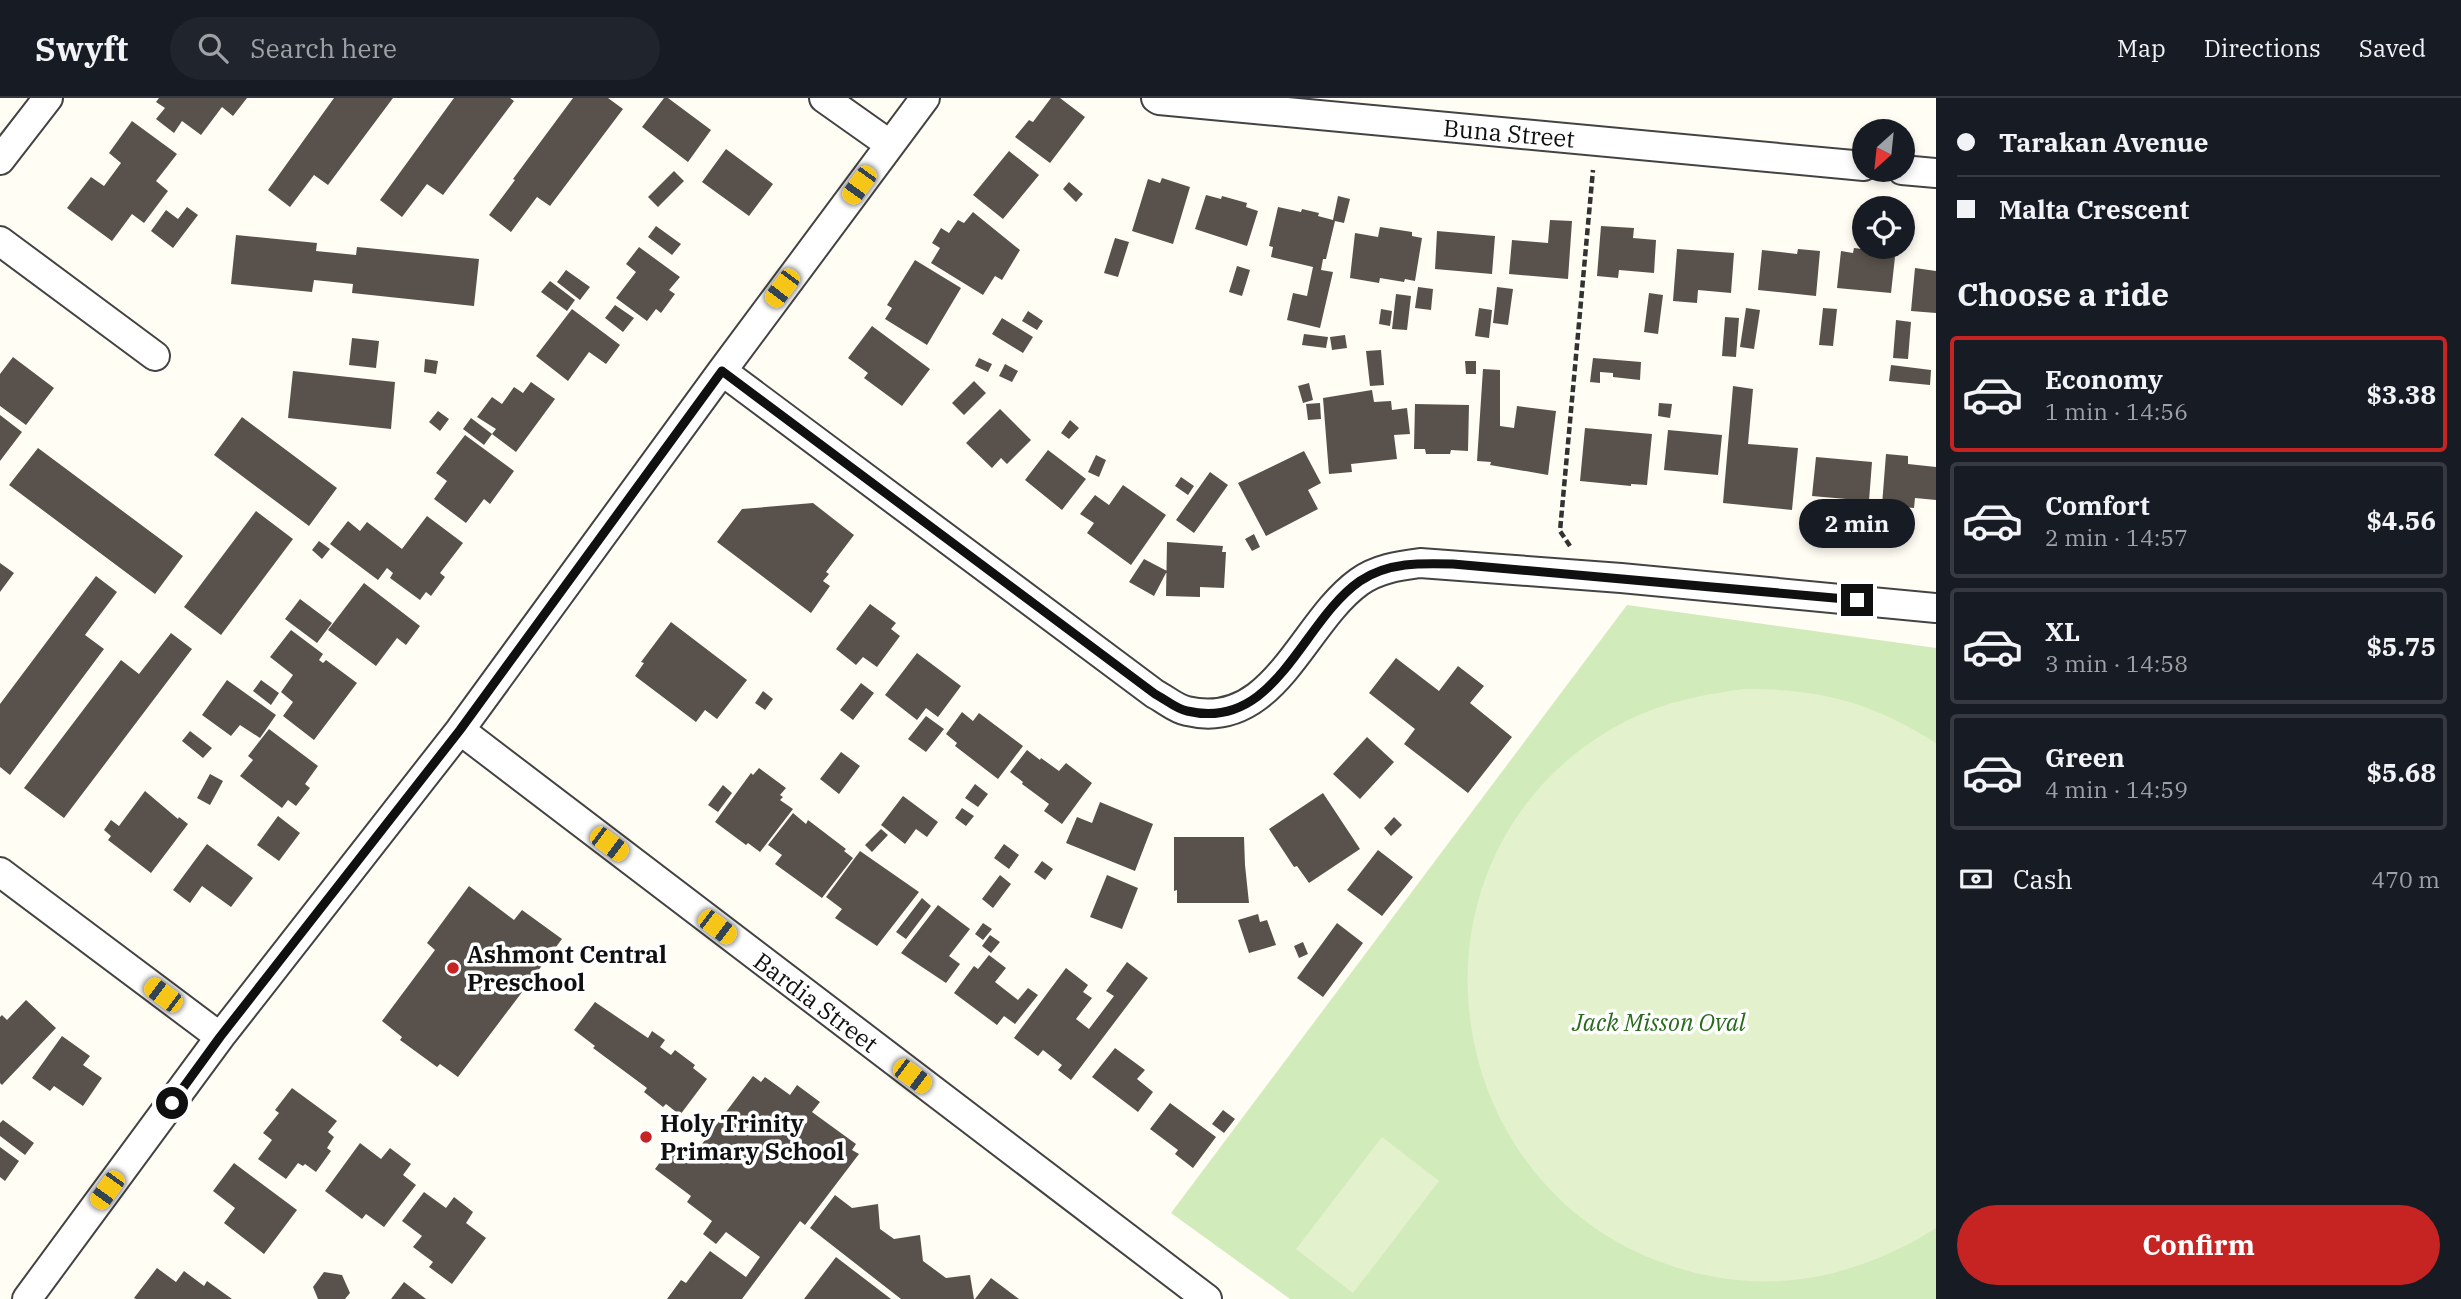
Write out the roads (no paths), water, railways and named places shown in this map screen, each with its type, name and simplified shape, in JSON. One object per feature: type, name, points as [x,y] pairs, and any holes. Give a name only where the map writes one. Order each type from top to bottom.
[{"type":"street","points":[[0,160],[48,98]]},
{"type":"street","points":[[824,98],[889,144]]},
{"type":"street","points":[[27,1299],[220,1037],[460,730],[925,98]]},
{"type":"street","name":"Buna Street","points":[[1156,98],[1852,165]]},
{"type":"street","points":[[1915,171],[1936,173]]},
{"type":"street","points":[[0,241],[155,356]]},
{"type":"street","points":[[722,371],[1155,694],[1185,711],[1220,715],[1253,702],[1277,680],[1339,598],[1361,580],[1387,568],[1420,562],[1936,608]]},
{"type":"street","name":"Bardia Street","points":[[460,730],[1207,1299]]},
{"type":"street","points":[[0,872],[220,1037]]},
{"type":"place","name":"Ashmont Central Preschool","points":[[453,968]]},
{"type":"place","name":"Holy Trinity Primary School","points":[[646,1137]]},
{"type":"park label","name":"Jack Misson Oval","points":[[1659,1022]]}]
